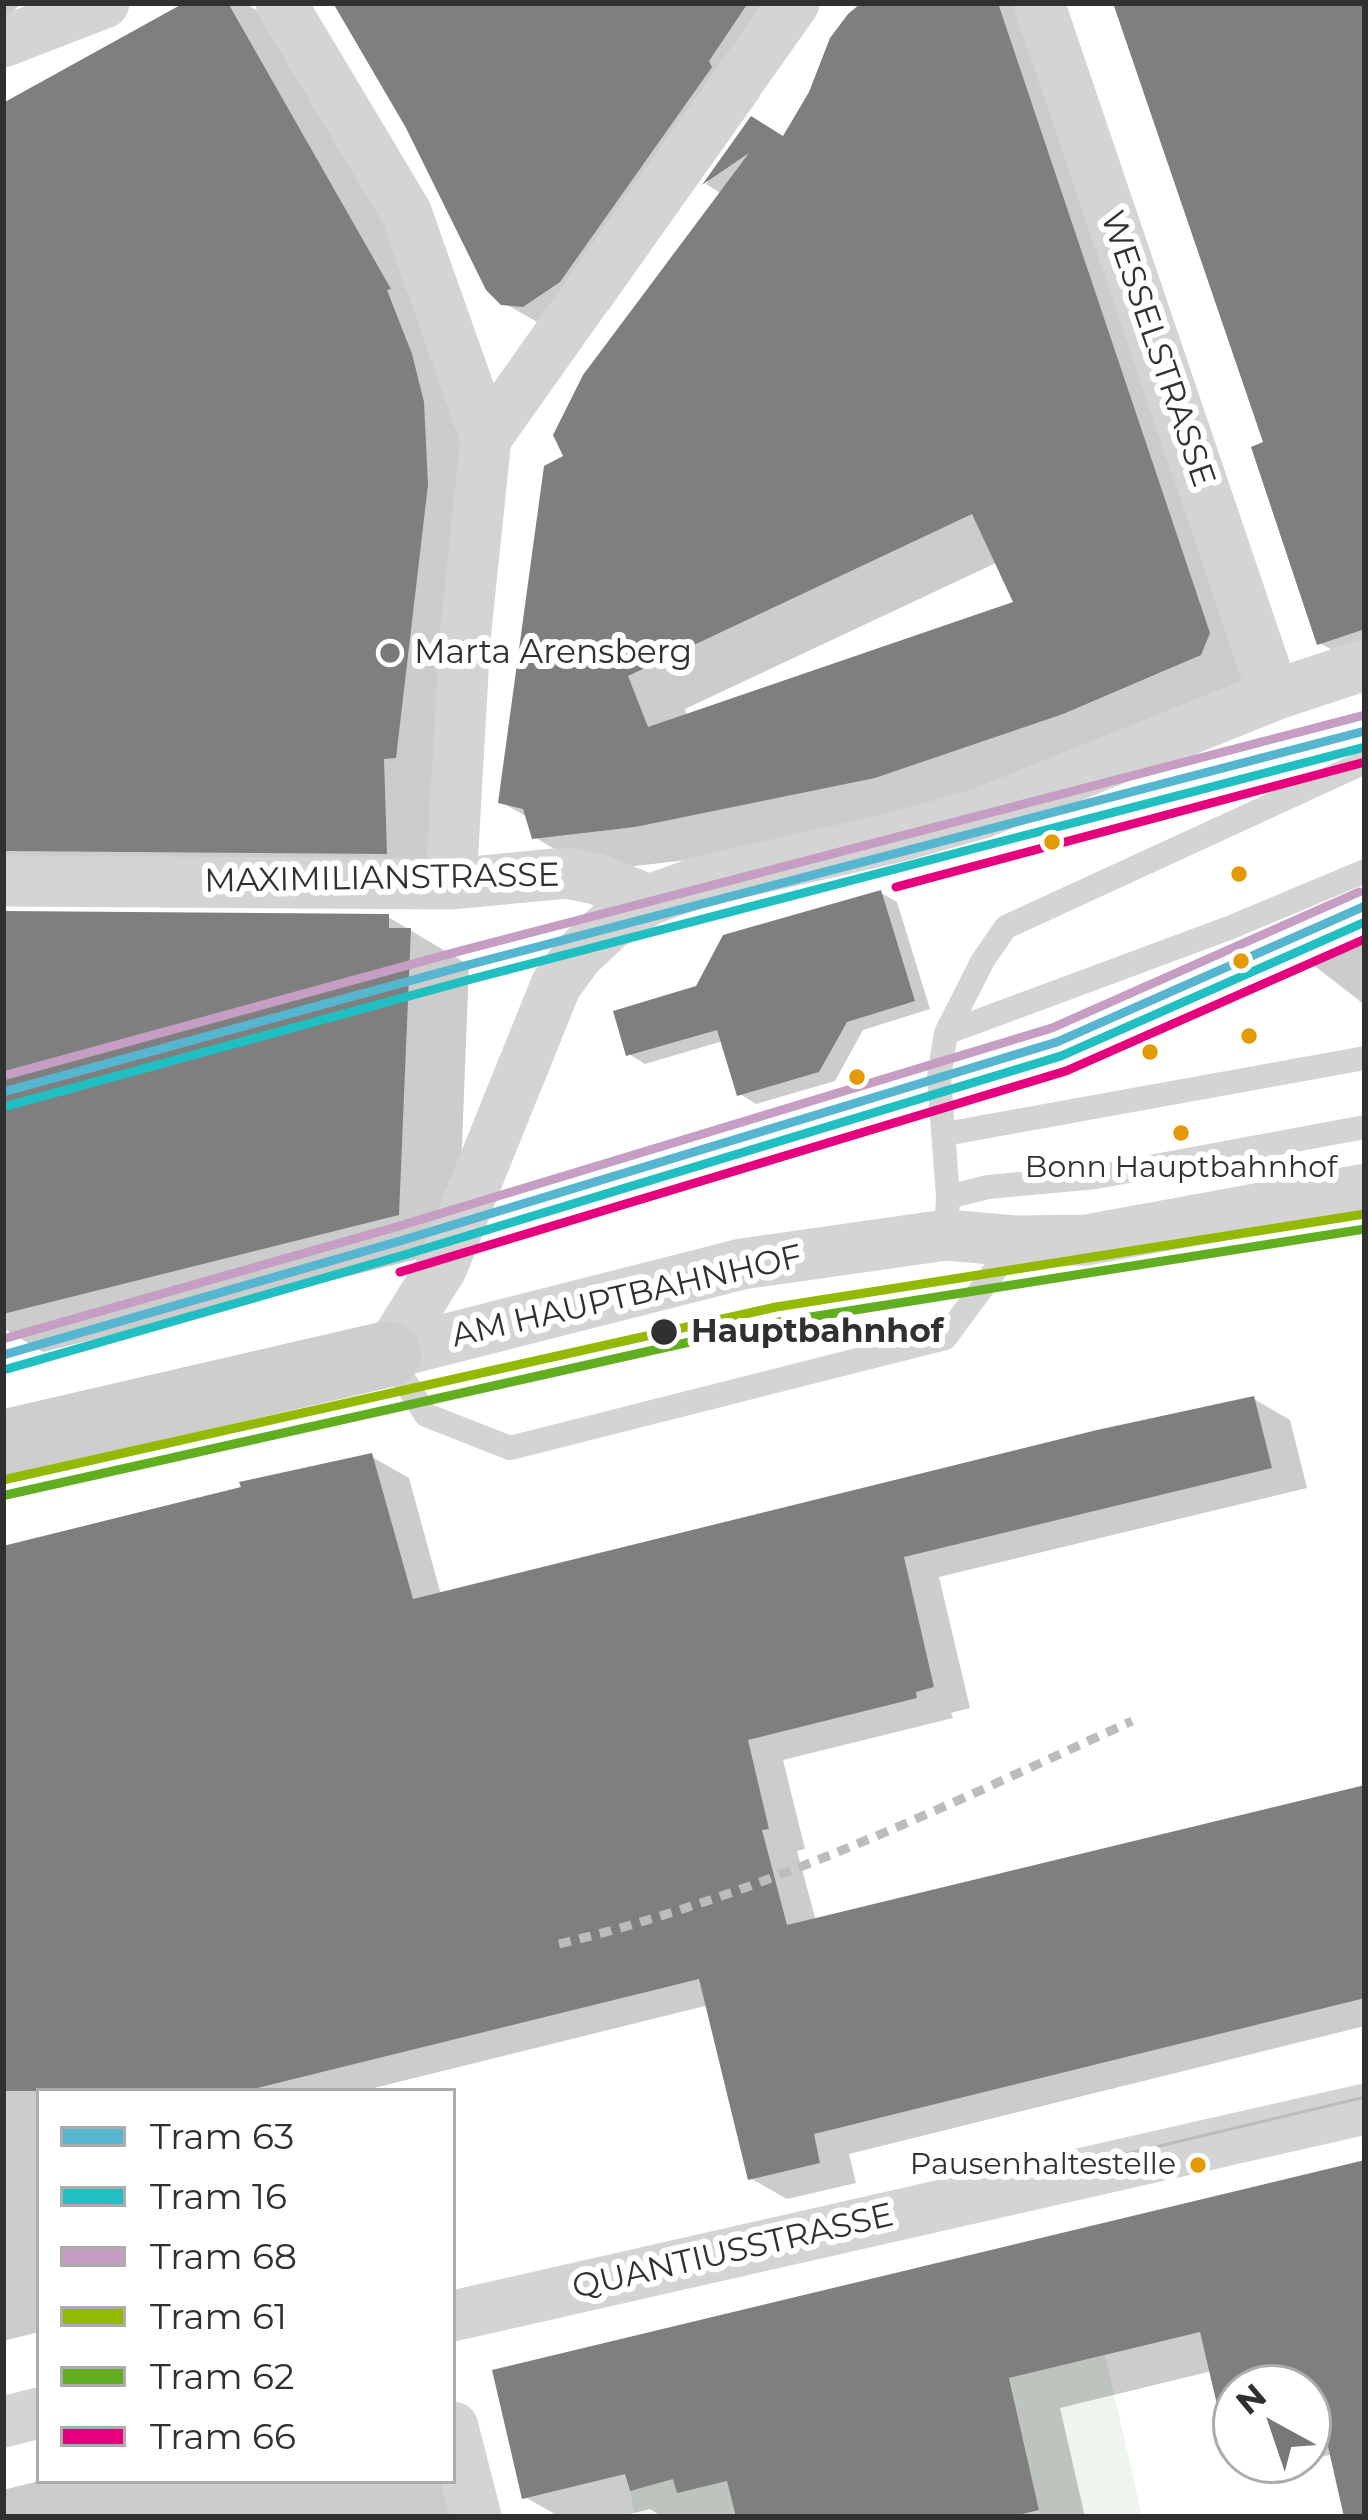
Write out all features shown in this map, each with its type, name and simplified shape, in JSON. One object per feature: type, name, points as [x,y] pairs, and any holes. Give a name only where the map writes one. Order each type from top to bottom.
[{"type":"street","points":[[3,42],[104,3]]},
{"type":"street","points":[[281,3],[406,212],[486,438],[465,639],[451,884]]},
{"type":"street","points":[[486,438],[794,3]]},
{"type":"street","name":"WESSELSTRASSE","points":[[1039,3],[1274,695]]},
{"type":"street","points":[[649,900],[699,882],[982,813],[1274,695],[1365,664]]},
{"type":"street","name":"MAXIMILIANSTRASSE","points":[[3,880],[451,884],[566,873],[649,900]]},
{"type":"street","name":"AM HAUPTBAHNHOF","points":[[388,1354],[442,1267],[556,985],[578,955],[610,925],[649,900]]},
{"type":"street","name":"AM HAUPTBAHNHOF","points":[[3,1443],[947,1216],[1016,1241],[1086,1240],[1365,1189]]},
{"type":"street","name":"QUANTIUSSTRASSE","points":[[456,2315],[1365,2109]]},
{"type":"street","points":[[3,2422],[36,2414]]},
{"type":"street","points":[[456,2439],[476,2517]]},
{"type":"lane","points":[[947,1216],[939,1077],[946,1034],[983,959],[1006,927],[1365,762]]},
{"type":"lane","points":[[946,1034],[1365,872]]},
{"type":"lane","points":[[945,1134],[1365,1058]]},
{"type":"lane","points":[[947,1216],[988,1187],[1096,1177],[1365,1127]]},
{"type":"lane","points":[[388,1354],[426,1415],[510,1448],[945,1338],[1016,1241]]},
{"type":"shaded area","points":[[1105,2355],[1139,2517],[1041,2517],[1010,2378]]},
{"type":"shaded area","points":[[646,2465],[727,2481],[736,2517],[635,2517],[630,2491],[650,2485]]},
{"type":"building","points":[[184,3],[228,3],[391,289],[387,290],[412,354],[424,402],[428,485],[396,758],[384,759],[387,854],[3,851],[3,103]]},
{"type":"building","points":[[333,3],[748,3],[709,61],[712,67],[560,282],[523,307],[501,305],[486,290],[406,128]]},
{"type":"building","points":[[861,3],[998,3],[1210,633],[1201,655],[1063,714],[875,778],[635,827],[532,839],[523,809],[498,803],[544,466],[563,456],[553,435],[583,375],[749,153],[702,185],[751,116],[783,136],[809,92],[830,38]],"holes":[[[972,514],[1013,602],[648,727],[628,676]]]},
{"type":"building","points":[[1113,3],[1365,3],[1365,629],[1317,645],[1251,447],[1263,442]]},
{"type":"building","points":[[881,890],[915,1001],[847,1022],[819,1072],[737,1096],[717,1030],[626,1056],[613,1011],[696,986],[723,935]]},
{"type":"building","points":[[3,911],[389,914],[389,928],[411,928],[399,1215],[3,1314]]},
{"type":"building","points":[[1254,1396],[1272,1468],[904,1557],[934,1687],[916,1692],[917,1698],[748,1740],[769,1829],[762,1830],[787,1925],[1365,1785],[1365,1998],[814,2134],[820,2163],[748,2180],[699,1979],[257,2088],[3,2091],[3,1546],[241,1487],[239,1482],[372,1453],[413,1599],[1097,1430]]},
{"type":"building","points":[[1365,2160],[1365,2517],[1344,2517],[1332,2464],[1332,2364],[1212,2364],[1212,2383],[1200,2332],[1009,2378],[1039,2510],[1010,2517],[736,2517],[727,2481],[677,2493],[673,2479],[630,2491],[625,2474],[522,2499],[492,2370]]},
{"type":"tram line","name":"68","points":[[3,1076],[460,951],[1361,716]]},
{"type":"tram line","name":"63","points":[[3,1092],[464,966],[1365,731]]},
{"type":"tram line","name":"16","points":[[7,1106],[468,980],[1365,747]]},
{"type":"tram line","name":"66","points":[[896,887],[1365,762]]},
{"type":"tram line","name":"68","points":[[3,1339],[396,1227],[1052,1028],[1359,892]]},
{"type":"tram line","name":"63","points":[[3,1355],[400,1241],[1057,1042],[1365,906]]},
{"type":"tram line","name":"16","points":[[7,1369],[404,1255],[1061,1056],[1365,922]]},
{"type":"tram line","name":"66","points":[[400,1272],[1066,1071],[1365,939]]},
{"type":"tram line","name":"61","points":[[3,1480],[776,1307],[1365,1214]]},
{"type":"tram line","name":"62","points":[[6,1495],[779,1322],[1365,1229]]},
{"type":"tram line","points":[[1080,2165],[1365,2097]]},
{"type":"railway","points":[[559,1944],[779,1875],[921,1817],[1132,1721]]},
{"type":"place","name":"Marta Arensberg","points":[[390,653]]},
{"type":"place","name":"Bonn Hauptbahnhof","points":[[1181,1133]]},
{"type":"place","name":"Hauptbahnhof","points":[[664,1332]]},
{"type":"place","name":"Pausenhaltestelle","points":[[1198,2165]]}]
